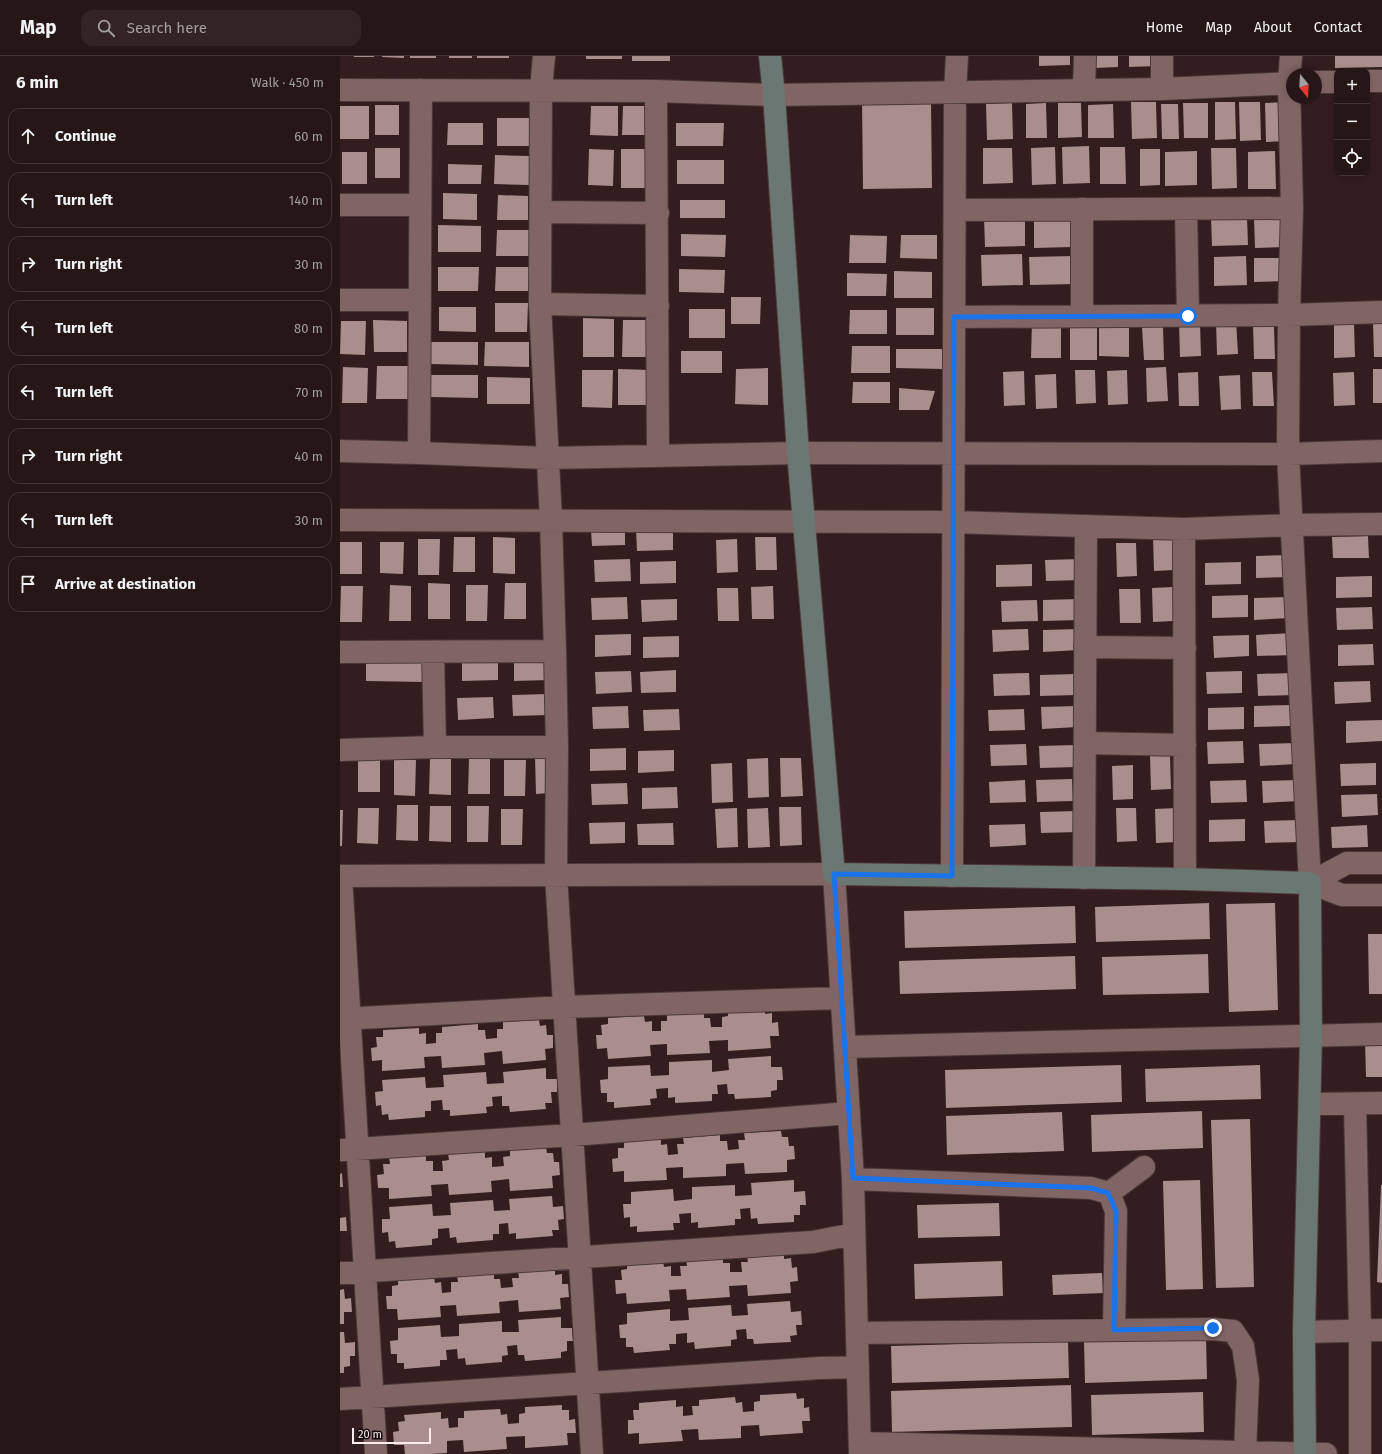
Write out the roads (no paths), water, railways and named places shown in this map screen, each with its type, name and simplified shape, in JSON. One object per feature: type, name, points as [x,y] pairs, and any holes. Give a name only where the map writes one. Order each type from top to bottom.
[{"type":"street","points":[[544,56],[541,90],[540,304],[548,458],[555,651],[557,747],[556,875],[592,1454]]},
{"type":"street","points":[[770,56],[774,95],[798,453],[834,874],[853,1178],[860,1448],[1312,1454],[1304,1332],[1311,1035],[1310,884],[1288,454],[1289,315],[1292,208],[1291,104]]},
{"type":"street","points":[[952,876],[955,93],[957,56]]},
{"type":"street","points":[[1084,89],[1085,56]]},
{"type":"street","points":[[1162,56],[1162,89]]},
{"type":"street","points":[[1291,56],[1291,68]]},
{"type":"street","points":[[1370,81],[1382,81]]},
{"type":"street","points":[[1322,82],[1334,82]]},
{"type":"street","points":[[340,90],[541,90],[774,95],[955,93],[1084,89],[1162,89],[1286,83]]},
{"type":"street","points":[[419,453],[422,90]]},
{"type":"street","points":[[656,92],[658,213],[658,456]]},
{"type":"street","points":[[340,206],[420,205]]},
{"type":"street","points":[[955,210],[1292,208]]},
{"type":"street","points":[[1082,209],[1082,316]]},
{"type":"street","points":[[1186,209],[1188,316]]},
{"type":"street","points":[[541,212],[658,213]]},
{"type":"street","points":[[340,300],[420,300]]},
{"type":"street","points":[[540,304],[658,306]]},
{"type":"street","points":[[954,317],[1289,315],[1382,312]]},
{"type":"street","points":[[340,452],[419,453],[548,458],[798,453],[1288,454],[1382,451]]},
{"type":"street","points":[[340,520],[954,522],[1184,529],[1292,525],[1382,524]]},
{"type":"street","points":[[1084,878],[1086,526]]},
{"type":"street","points":[[1184,529],[1185,879]]},
{"type":"street","points":[[1085,647],[1185,648]]},
{"type":"street","points":[[340,652],[555,651]]},
{"type":"street","points":[[433,652],[435,747]]},
{"type":"street","points":[[1085,743],[1185,745]]},
{"type":"street","points":[[340,750],[435,747],[557,747]]},
{"type":"street","points":[[1310,884],[1347,863],[1382,863]]},
{"type":"street","points":[[376,1454],[365,1271],[349,1149],[341,876],[834,874],[1185,879],[1310,884],[1342,895],[1382,895]]},
{"type":"street","points":[[345,1019],[564,1007],[842,998]]},
{"type":"street","points":[[845,1047],[1382,1034]]},
{"type":"street","points":[[1310,1104],[1382,1103]]},
{"type":"street","points":[[1356,1104],[1360,1330],[1360,1454]]},
{"type":"street","points":[[349,1149],[572,1135],[849,1113]]},
{"type":"street","points":[[1108,1193],[1144,1167]]},
{"type":"street","points":[[853,1178],[1091,1188],[1108,1193],[1116,1211],[1114,1330]]},
{"type":"street","points":[[340,1273],[813,1242],[854,1234]]},
{"type":"street","points":[[857,1332],[1213,1328],[1233,1331],[1243,1346],[1248,1380],[1245,1452]]},
{"type":"street","points":[[1304,1332],[1382,1330]]},
{"type":"street","points":[[340,1399],[858,1367]]}]
